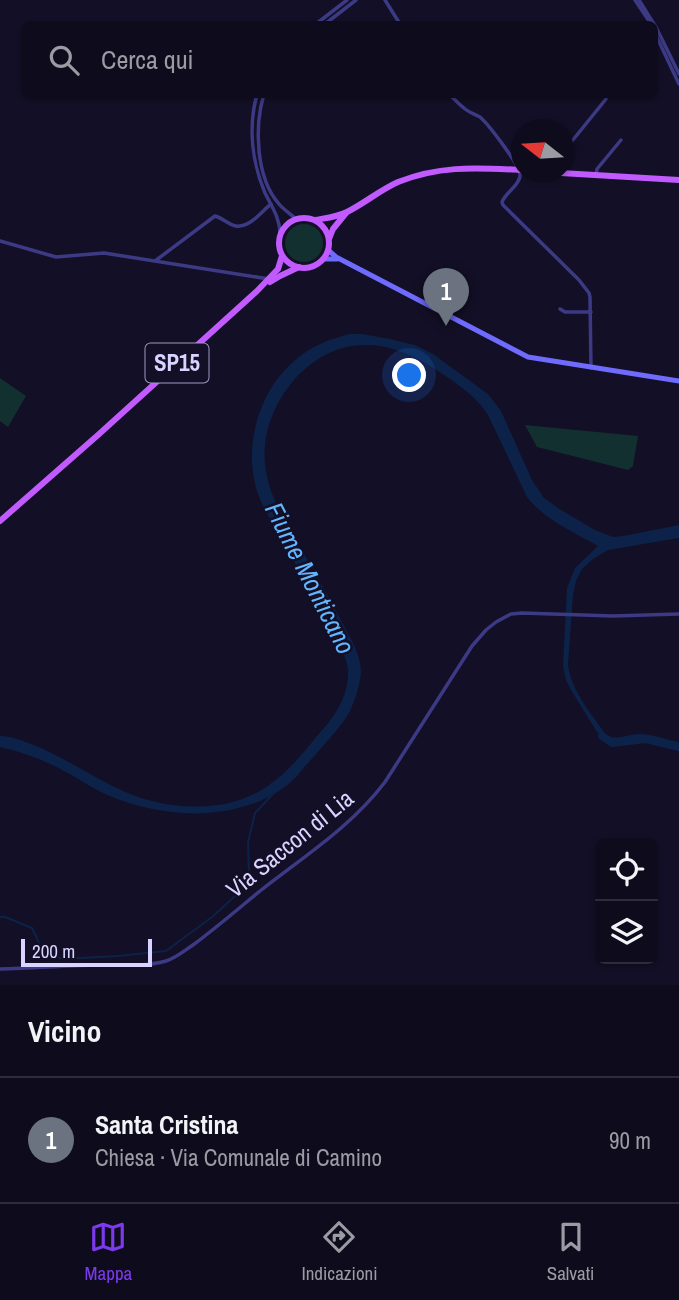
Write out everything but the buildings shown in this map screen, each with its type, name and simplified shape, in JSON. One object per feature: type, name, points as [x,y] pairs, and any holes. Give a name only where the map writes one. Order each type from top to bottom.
[{"type":"main road","points":[[323,259],[333,229],[348,212],[374,194],[397,183],[424,173],[452,168],[511,170]]},
{"type":"main road","points":[[574,174],[675,178]]},
{"type":"main road","points":[[315,220],[348,212]]},
{"type":"main road","points":[[299,267],[292,265],[282,256],[279,249],[280,234],[289,222],[309,218],[315,220],[322,225],[329,241]]},
{"type":"main road","name":"SP15","points":[[0,521],[257,291],[278,269],[282,256]]},
{"type":"main road","name":"SP15","points":[[257,291],[280,276],[299,267],[312,266],[323,259]]},
{"type":"street","points":[[320,21],[347,0]]},
{"type":"street","points":[[329,21],[356,0]]},
{"type":"street","points":[[385,0],[398,21]]},
{"type":"street","points":[[637,0],[649,21]]},
{"type":"street","points":[[637,0],[651,21]]},
{"type":"street","points":[[658,31],[679,74]]},
{"type":"street","points":[[658,39],[679,84]]},
{"type":"street","points":[[256,98],[252,130],[257,172],[280,225],[280,234]]},
{"type":"street","points":[[263,98],[259,117],[260,159],[267,184],[278,203],[296,219]]},
{"type":"street","points":[[454,98],[480,118],[511,158]]},
{"type":"street","points":[[574,139],[606,99]]},
{"type":"street","points":[[596,175],[597,169],[621,140]]},
{"type":"street","points":[[518,182],[502,202],[589,293],[591,368]]},
{"type":"street","points":[[155,261],[215,216],[241,226],[249,223],[271,204]]},
{"type":"street","points":[[0,241],[56,257],[104,253],[269,279]]},
{"type":"street","points":[[328,250],[522,355],[679,381]]},
{"type":"street","points":[[323,259],[344,261]]},
{"type":"street","points":[[560,309],[565,312],[591,312]]},
{"type":"street","name":"Via Saccon di Lia","points":[[0,970],[162,962],[177,956],[209,934],[330,838],[373,798],[468,652],[486,630],[511,614],[679,614]]},
{"type":"green space","points":[[304,224],[317,230],[323,243],[317,256],[304,262],[291,256],[285,243],[291,230]]},
{"type":"green space","points":[[0,378],[26,396],[8,427],[0,421]]},
{"type":"green space","points":[[525,425],[638,436],[633,466],[628,470],[537,447]]},
{"type":"water","name":"Fiume Monticano","points":[[350,334],[415,345],[433,354],[488,394],[501,411],[532,480],[544,498],[595,530],[613,537],[679,525],[679,538],[608,550],[582,569],[573,595],[568,665],[573,684],[606,735],[649,735],[679,742],[679,747],[640,738],[606,742],[597,732],[566,680],[563,666],[567,588],[575,568],[598,546],[550,518],[527,497],[488,415],[471,395],[412,356],[391,348],[368,345],[348,347],[330,353],[298,376],[276,408],[265,446],[267,475],[276,503],[325,590],[358,654],[361,666],[358,688],[349,713],[296,777],[279,791],[250,805],[219,812],[172,812],[118,799],[96,790],[49,763],[0,747],[0,736],[16,738],[47,751],[123,791],[173,805],[231,803],[269,785],[295,762],[330,720],[341,702],[347,684],[347,666],[337,640],[260,499],[252,468],[254,434],[264,402],[281,374],[313,348]]},
{"type":"waterway","points":[[602,736],[612,743],[646,739],[679,747]]},
{"type":"waterway","points":[[0,917],[32,928],[43,951],[62,959],[166,951],[235,896],[249,874],[248,842],[255,813],[273,794]]},
{"type":"place","name":"Santa Cristina","points":[[446,326]]}]
